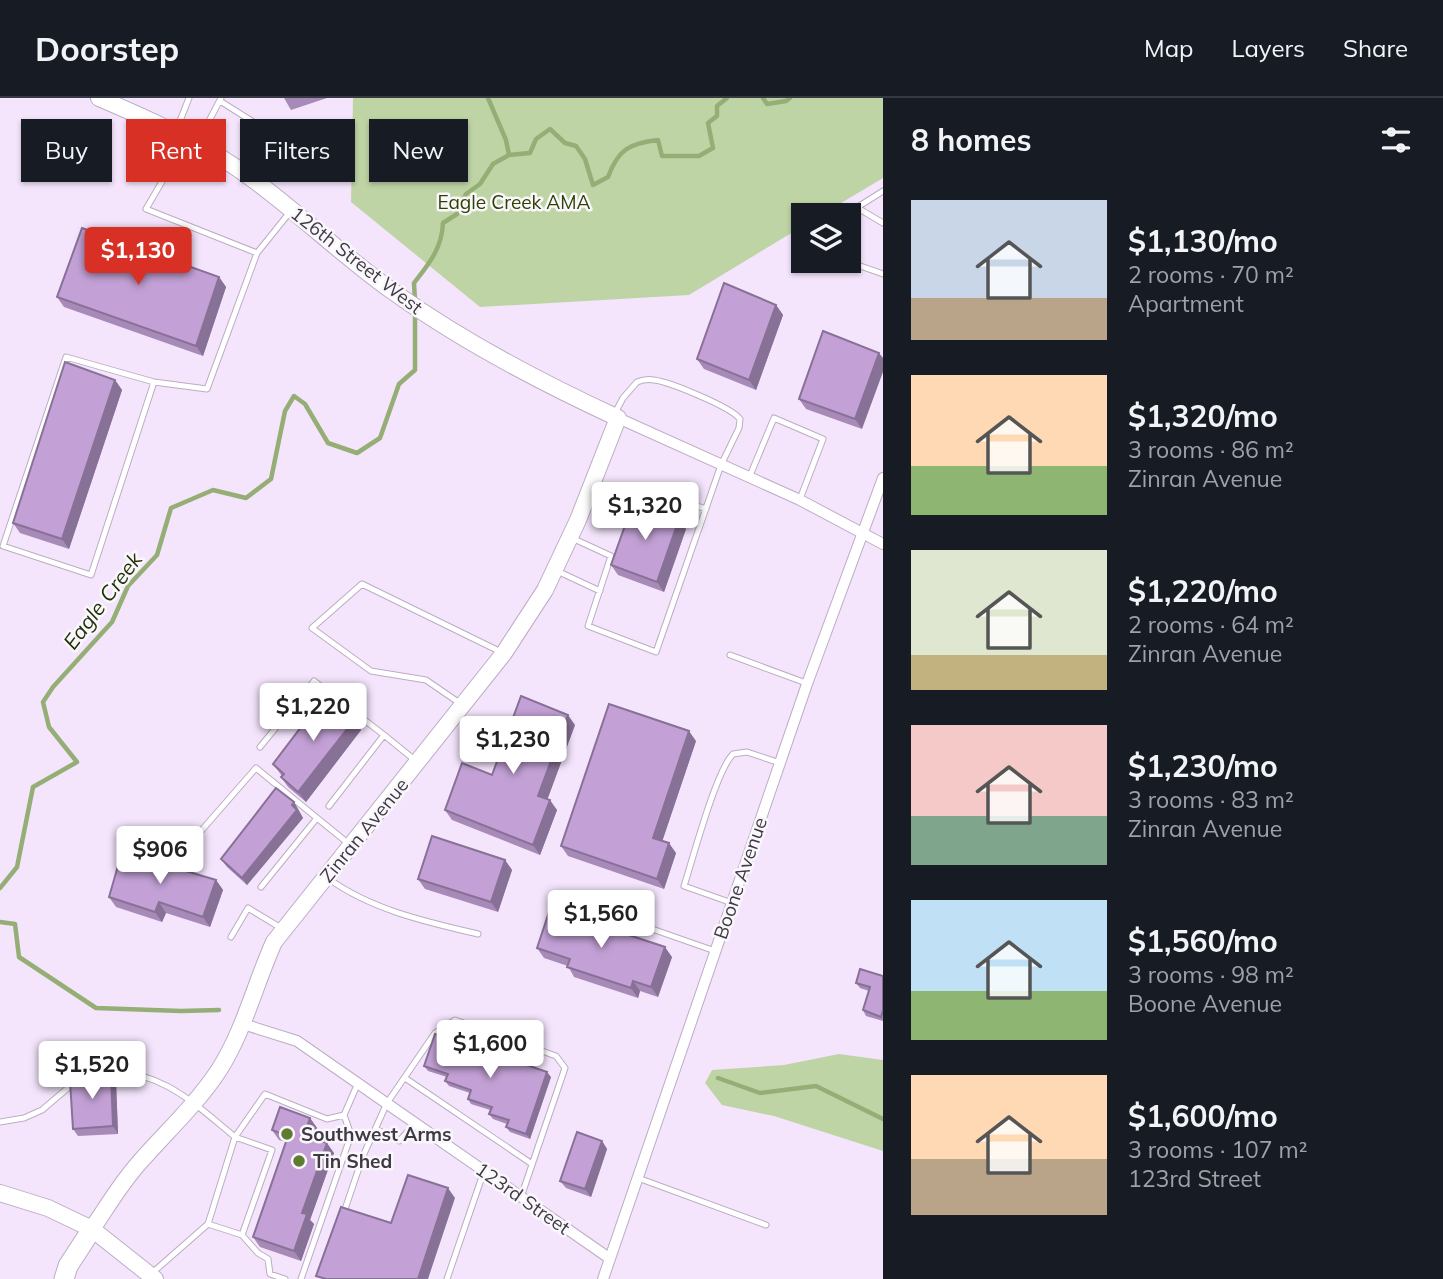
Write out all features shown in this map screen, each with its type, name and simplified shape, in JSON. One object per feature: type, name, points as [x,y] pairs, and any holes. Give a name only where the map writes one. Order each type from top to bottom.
[{"type":"highway","points":[[65,1279],[68,1266],[92,1229]]},
{"type":"street","name":"126th Street West","points":[[99,98],[144,119]]},
{"type":"street","name":"126th Street West","points":[[226,161],[292,210],[392,291],[448,330],[522,372],[616,417]]},
{"type":"street","points":[[616,417],[800,500],[883,544]]},
{"type":"street","name":"Zinran Avenue","points":[[92,1229],[136,1166],[194,1104],[220,1067],[243,1024],[261,970],[274,942],[464,706],[504,653],[545,590],[570,537],[616,417]]},
{"type":"street","name":"Boone Avenue","points":[[603,1279],[807,684],[883,478]]},
{"type":"street","name":"123rd Street","points":[[243,1024],[297,1041],[609,1258]]},
{"type":"street","points":[[0,1193],[48,1208],[92,1229],[153,1276]]},
{"type":"lane","points":[[187,119],[189,98]]},
{"type":"lane","points":[[204,119],[221,100],[250,119]]},
{"type":"lane","points":[[161,182],[146,209],[257,253]]},
{"type":"lane","points":[[861,203],[883,191]]},
{"type":"lane","points":[[861,209],[883,223]]},
{"type":"lane","points":[[154,382],[91,575],[3,546],[66,357],[154,382],[207,389],[257,253],[292,210]]},
{"type":"lane","points":[[861,266],[883,274]]},
{"type":"lane","points":[[570,537],[611,556],[589,626],[656,652],[721,465],[735,438],[740,419],[735,412],[714,402],[656,380],[637,382],[616,417]]},
{"type":"lane","points":[[750,478],[774,418],[823,439],[800,500]]},
{"type":"lane","points":[[635,486],[706,509]]},
{"type":"lane","points":[[555,569],[600,591]]},
{"type":"lane","points":[[464,706],[426,680],[371,671],[312,628],[362,584],[504,653]]},
{"type":"lane","points":[[730,655],[807,684]]},
{"type":"lane","points":[[260,747],[314,681],[419,763]]},
{"type":"lane","points":[[329,806],[384,735]]},
{"type":"lane","points":[[732,903],[684,886],[724,766],[733,754],[740,752],[780,763]]},
{"type":"lane","points":[[201,831],[256,768],[352,845]]},
{"type":"lane","points":[[261,887],[317,818]]},
{"type":"lane","points":[[327,877],[347,891],[420,920],[478,934]]},
{"type":"lane","points":[[572,901],[715,951]]},
{"type":"lane","points":[[231,937],[248,908],[284,930]]},
{"type":"lane","points":[[342,1217],[363,1156],[387,1103],[435,1033],[455,1020],[556,1056],[565,1068],[521,1197]]},
{"type":"lane","points":[[99,1075],[133,1074],[158,1080],[194,1104],[235,1137],[272,1150],[242,1235]]},
{"type":"lane","points":[[0,1122],[24,1118],[42,1110],[72,1084],[87,1077]]},
{"type":"lane","points":[[405,1078],[532,1164]]},
{"type":"lane","points":[[301,1279],[351,1135],[344,1115],[358,1083]]},
{"type":"lane","points":[[153,1276],[208,1224],[235,1137],[265,1094],[327,1119],[344,1115]]},
{"type":"lane","points":[[376,1129],[399,1141],[416,1123]]},
{"type":"lane","points":[[447,1279],[484,1171]]},
{"type":"lane","points":[[637,1178],[766,1225]]},
{"type":"lane","points":[[208,1224],[242,1235],[257,1253],[268,1259],[270,1273],[285,1279]]},
{"type":"green space","name":"Eagle Creek AMA","points":[[353,98],[883,98],[883,178],[841,203],[791,203],[791,233],[689,295],[480,307],[351,202],[351,182],[355,182],[355,119],[353,119]]},
{"type":"green space","points":[[839,1054],[883,1060],[883,1151],[774,1116],[722,1105],[705,1083],[712,1070],[784,1065]]},
{"type":"building","points":[[82,228],[219,277],[196,346],[57,297]]},
{"type":"building","points":[[724,283],[776,305],[749,380],[697,359]]},
{"type":"building","points":[[823,331],[879,353],[855,419],[799,399]]},
{"type":"building","points":[[65,362],[115,380],[62,539],[13,523]]},
{"type":"building","points":[[633,503],[679,519],[657,582],[611,565]]},
{"type":"building","points":[[326,694],[354,720],[298,792],[281,777],[284,774],[273,764]]},
{"type":"building","points":[[521,696],[568,715],[538,796],[550,800],[533,845],[445,810],[462,763],[492,775]]},
{"type":"building","points":[[609,704],[689,731],[653,838],[669,843],[657,879],[561,846]]},
{"type":"building","points":[[276,788],[294,802],[292,805],[297,810],[242,878],[221,859]]},
{"type":"building","points":[[432,836],[505,860],[491,902],[418,879]]},
{"type":"building","points":[[122,852],[216,880],[203,917],[159,902],[155,912],[109,897]]},
{"type":"building","points":[[550,909],[665,947],[651,987],[633,981],[631,988],[567,967],[570,959],[537,948]]},
{"type":"building","points":[[860,969],[883,976],[881,1017],[863,1010],[870,987],[856,983]]},
{"type":"building","points":[[435,1034],[547,1072],[526,1134],[506,1127],[509,1120],[489,1114],[492,1107],[468,1099],[471,1090],[445,1081],[448,1074],[424,1066]]},
{"type":"building","points":[[111,1073],[113,1126],[73,1129],[70,1081],[81,1076]]},
{"type":"building","points":[[280,1107],[310,1118],[304,1135],[327,1143],[302,1213],[307,1214],[294,1251],[253,1237],[288,1136],[272,1130]]},
{"type":"building","points":[[577,1132],[602,1141],[585,1189],[560,1181]]},
{"type":"building","points":[[408,1175],[448,1188],[418,1279],[326,1279],[316,1276],[341,1207],[391,1223]]},
{"type":"waterway","points":[[488,98],[506,140],[509,155]]},
{"type":"waterway","name":"Eagle Creek","points":[[415,301],[414,283],[437,248],[443,223],[457,214],[466,194],[480,184],[493,164],[509,155],[530,153],[536,139],[550,129],[565,143],[576,146],[585,159],[593,185],[608,177],[621,154],[639,143],[658,140],[662,156],[699,156],[713,148],[708,123],[717,116],[717,106],[727,98]]},
{"type":"waterway","name":"Eagle Creek","points":[[763,98],[767,104],[790,98]]},
{"type":"waterway","name":"Eagle Creek","points":[[0,888],[17,867],[33,787],[77,762],[49,727],[43,702],[53,687],[112,622],[128,586],[157,555],[171,508],[213,490],[246,498],[271,479],[285,411],[294,396],[305,404],[328,443],[357,453],[380,438],[399,384],[415,370],[415,314]]},
{"type":"waterway","points":[[0,922],[15,924],[19,957],[96,1008],[219,1010]]},
{"type":"waterway","points":[[718,1078],[760,1093],[816,1086],[883,1119]]},
{"type":"place","name":"Southwest Arms","points":[[287,1134]]},
{"type":"place","name":"Tin Shed","points":[[299,1161]]}]
